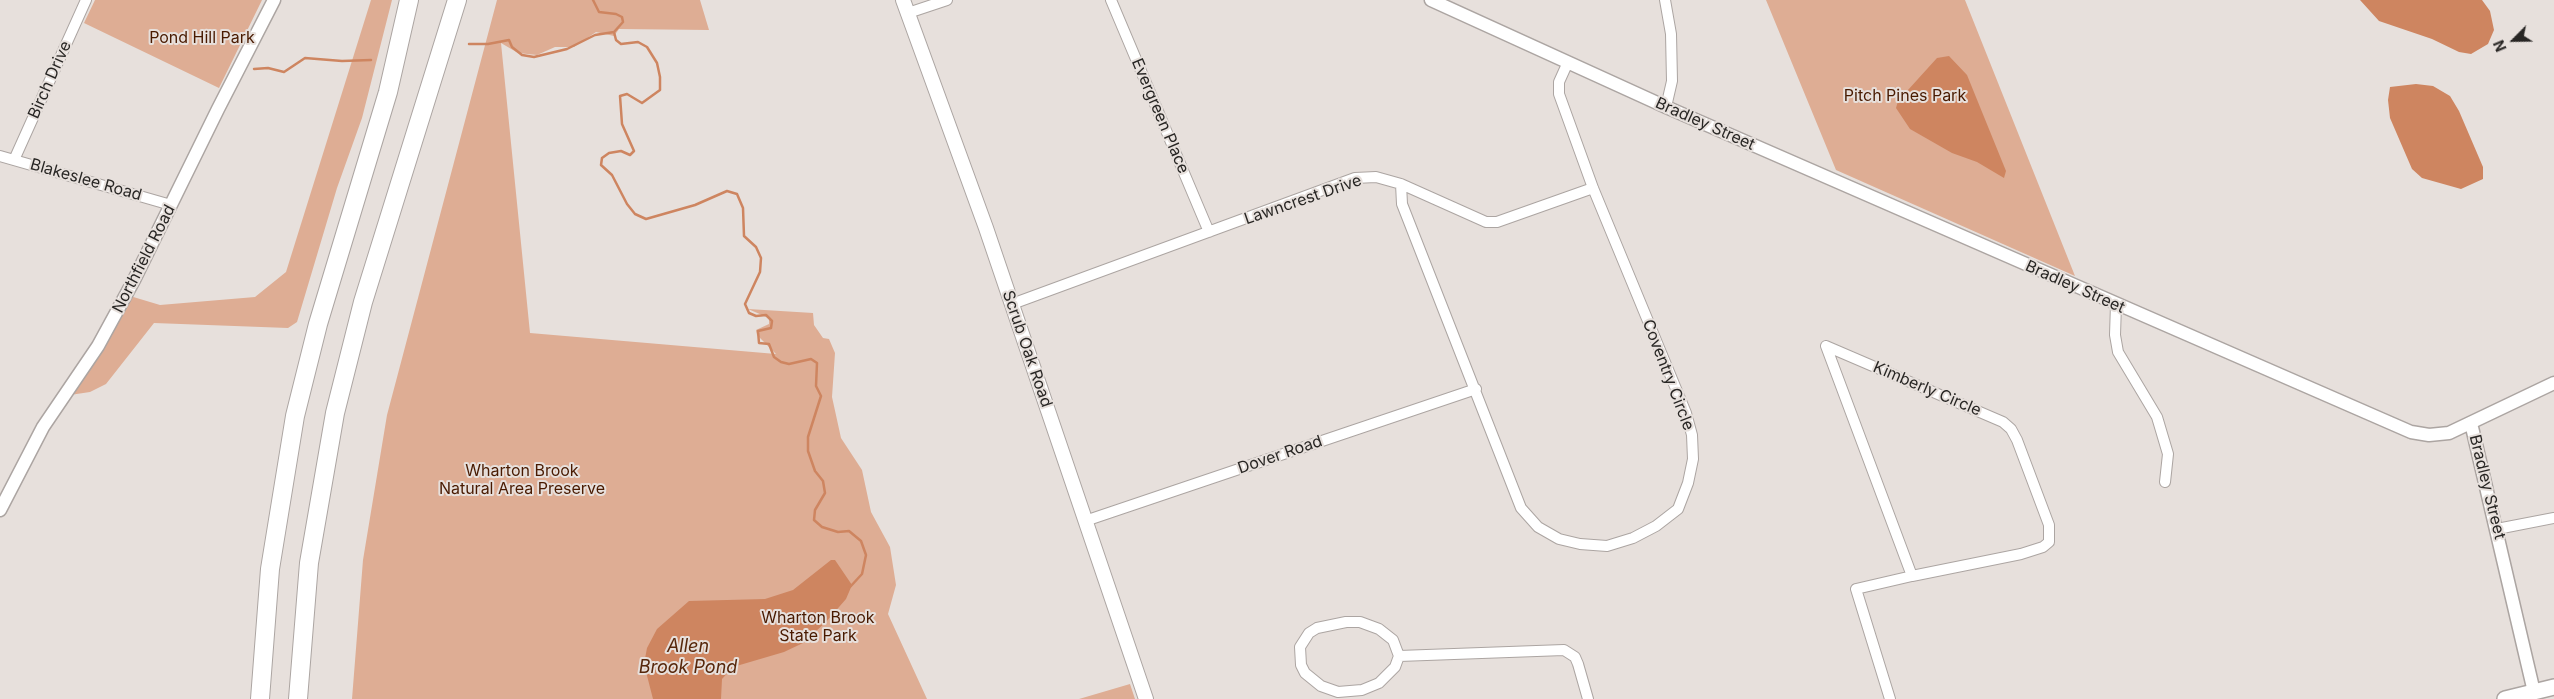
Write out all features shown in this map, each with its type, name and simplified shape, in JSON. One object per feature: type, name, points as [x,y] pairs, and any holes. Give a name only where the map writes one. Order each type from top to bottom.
[{"type":"highway","points":[[260,699],[270,569],[294,423],[318,324],[388,92],[409,0]]},
{"type":"highway","points":[[298,699],[309,563],[320,489],[336,406],[363,302],[457,0]]},
{"type":"main road","name":"Scrub Oak Road","points":[[905,7],[1012,304],[1146,699]]},
{"type":"main road","points":[[2505,699],[2554,687]]},
{"type":"street","name":"Birch Drive","points":[[14,160],[86,0]]},
{"type":"street","name":"Northfield Road","points":[[2,502],[43,428],[98,346],[134,280],[274,0]]},
{"type":"street","points":[[905,7],[947,0]]},
{"type":"street","name":"Evergreen Place","points":[[1112,0],[1209,232]]},
{"type":"street","name":"Bradley Street","points":[[1431,0],[1666,107],[2410,432],[2429,435],[2449,433],[2471,423],[2534,692]]},
{"type":"street","points":[[1665,0],[1670,26],[1672,81],[1666,107]]},
{"type":"street","name":"Coventry Circle","points":[[1401,184],[1402,204],[1521,508],[1538,527],[1559,540],[1580,544],[1607,546],[1633,538],[1656,526],[1678,509],[1688,484],[1693,459],[1692,435],[1686,413],[1593,188],[1558,94],[1559,82],[1568,62]]},
{"type":"street","name":"Blakeslee Road","points":[[0,156],[171,205]]},
{"type":"street","name":"Lawncrest Drive","points":[[1012,304],[1355,178],[1376,177],[1401,184],[1486,222],[1497,222],[1593,188]]},
{"type":"street","points":[[2116,304],[2114,335],[2118,352],[2157,417],[2168,454],[2165,482]]},
{"type":"street","name":"Kimberly Circle","points":[[1890,699],[1856,589],[2021,554],[2043,547],[2050,542],[2049,525],[2017,440],[2011,429],[2003,422],[1826,346],[1912,576]]},
{"type":"street","points":[[2471,423],[2554,383]]},
{"type":"street","name":"Dover Road","points":[[1085,521],[1476,389]]},
{"type":"street","points":[[2497,529],[2554,518]]},
{"type":"street","points":[[1360,622],[1378,629],[1393,640],[1399,656],[1395,668],[1379,683],[1369,688],[1351,692],[1330,690],[1312,680],[1301,666],[1299,654],[1300,646],[1309,633],[1326,625],[1360,622]]},
{"type":"street","points":[[1399,656],[1564,650],[1575,657],[1588,699]]},
{"type":"green space","name":"Pond Hill Park","points":[[95,0],[262,0],[219,88],[84,23]]},
{"type":"green space","points":[[371,0],[392,0],[362,118],[337,188],[297,322],[288,328],[154,323],[106,384],[90,392],[70,395],[130,296],[160,305],[255,297],[286,272]]},
{"type":"green space","name":"Wharton Brook Natural Area Preserve","points":[[497,0],[700,0],[709,30],[619,29],[614,36],[596,32],[574,47],[555,47],[537,55],[518,53],[501,43],[530,333],[776,354],[757,335],[756,330],[769,324],[769,318],[748,309],[813,313],[814,325],[823,338],[829,339],[835,353],[832,397],[841,438],[862,470],[871,512],[890,547],[896,585],[888,614],[927,699],[352,699],[363,560],[387,415]]},
{"type":"green space","name":"Pitch Pines Park","points":[[1766,0],[1965,0],[2075,276],[1836,170]]},
{"type":"green space","points":[[1130,684],[1135,699],[1079,699]]},
{"type":"water","points":[[2360,0],[2482,0],[2490,11],[2494,30],[2488,44],[2471,54],[2459,52],[2432,39],[2379,21]]},
{"type":"water","points":[[1949,56],[1967,75],[2006,171],[2004,178],[1977,162],[1952,153],[1910,129],[1896,108],[1898,101],[1937,58]]},
{"type":"water","points":[[2416,84],[2433,86],[2450,96],[2459,111],[2483,167],[2483,179],[2461,189],[2422,178],[2412,169],[2390,118],[2388,100],[2390,87]]},
{"type":"water","name":"Allen Brook Pond","points":[[831,560],[835,560],[852,585],[846,599],[826,622],[803,643],[784,652],[733,667],[722,679],[721,699],[653,699],[644,664],[647,648],[657,629],[689,601],[765,599],[793,590]]},
{"type":"waterway","points":[[593,0],[599,12],[616,14],[622,17],[623,22],[614,32],[616,40],[621,44],[638,42],[647,47],[657,63],[660,77],[660,90],[642,103],[627,94],[620,96],[622,124],[634,151],[630,155],[621,151],[609,153],[602,158],[601,165],[612,175],[627,204],[635,214],[646,219],[695,205],[727,191],[737,194],[743,208],[744,236],[756,247],[761,258],[760,272],[745,304],[749,313],[756,316],[766,315],[772,321],[771,328],[758,331],[759,343],[769,344],[774,357],[781,362],[789,364],[811,359],[817,363],[816,386],[821,396],[808,437],[808,451],[815,471],[823,481],[825,493],[815,510],[814,520],[822,527],[838,532],[849,531],[861,541],[866,555],[862,574],[850,587]]},
{"type":"waterway","points":[[469,44],[488,44],[509,40],[512,47],[522,55],[534,57],[567,49],[595,35],[614,32]]},
{"type":"waterway","points":[[254,69],[268,68],[284,72],[305,58],[342,61],[371,60]]},
{"type":"park label","name":"Wharton Brook State Park","points":[[818,627]]}]
